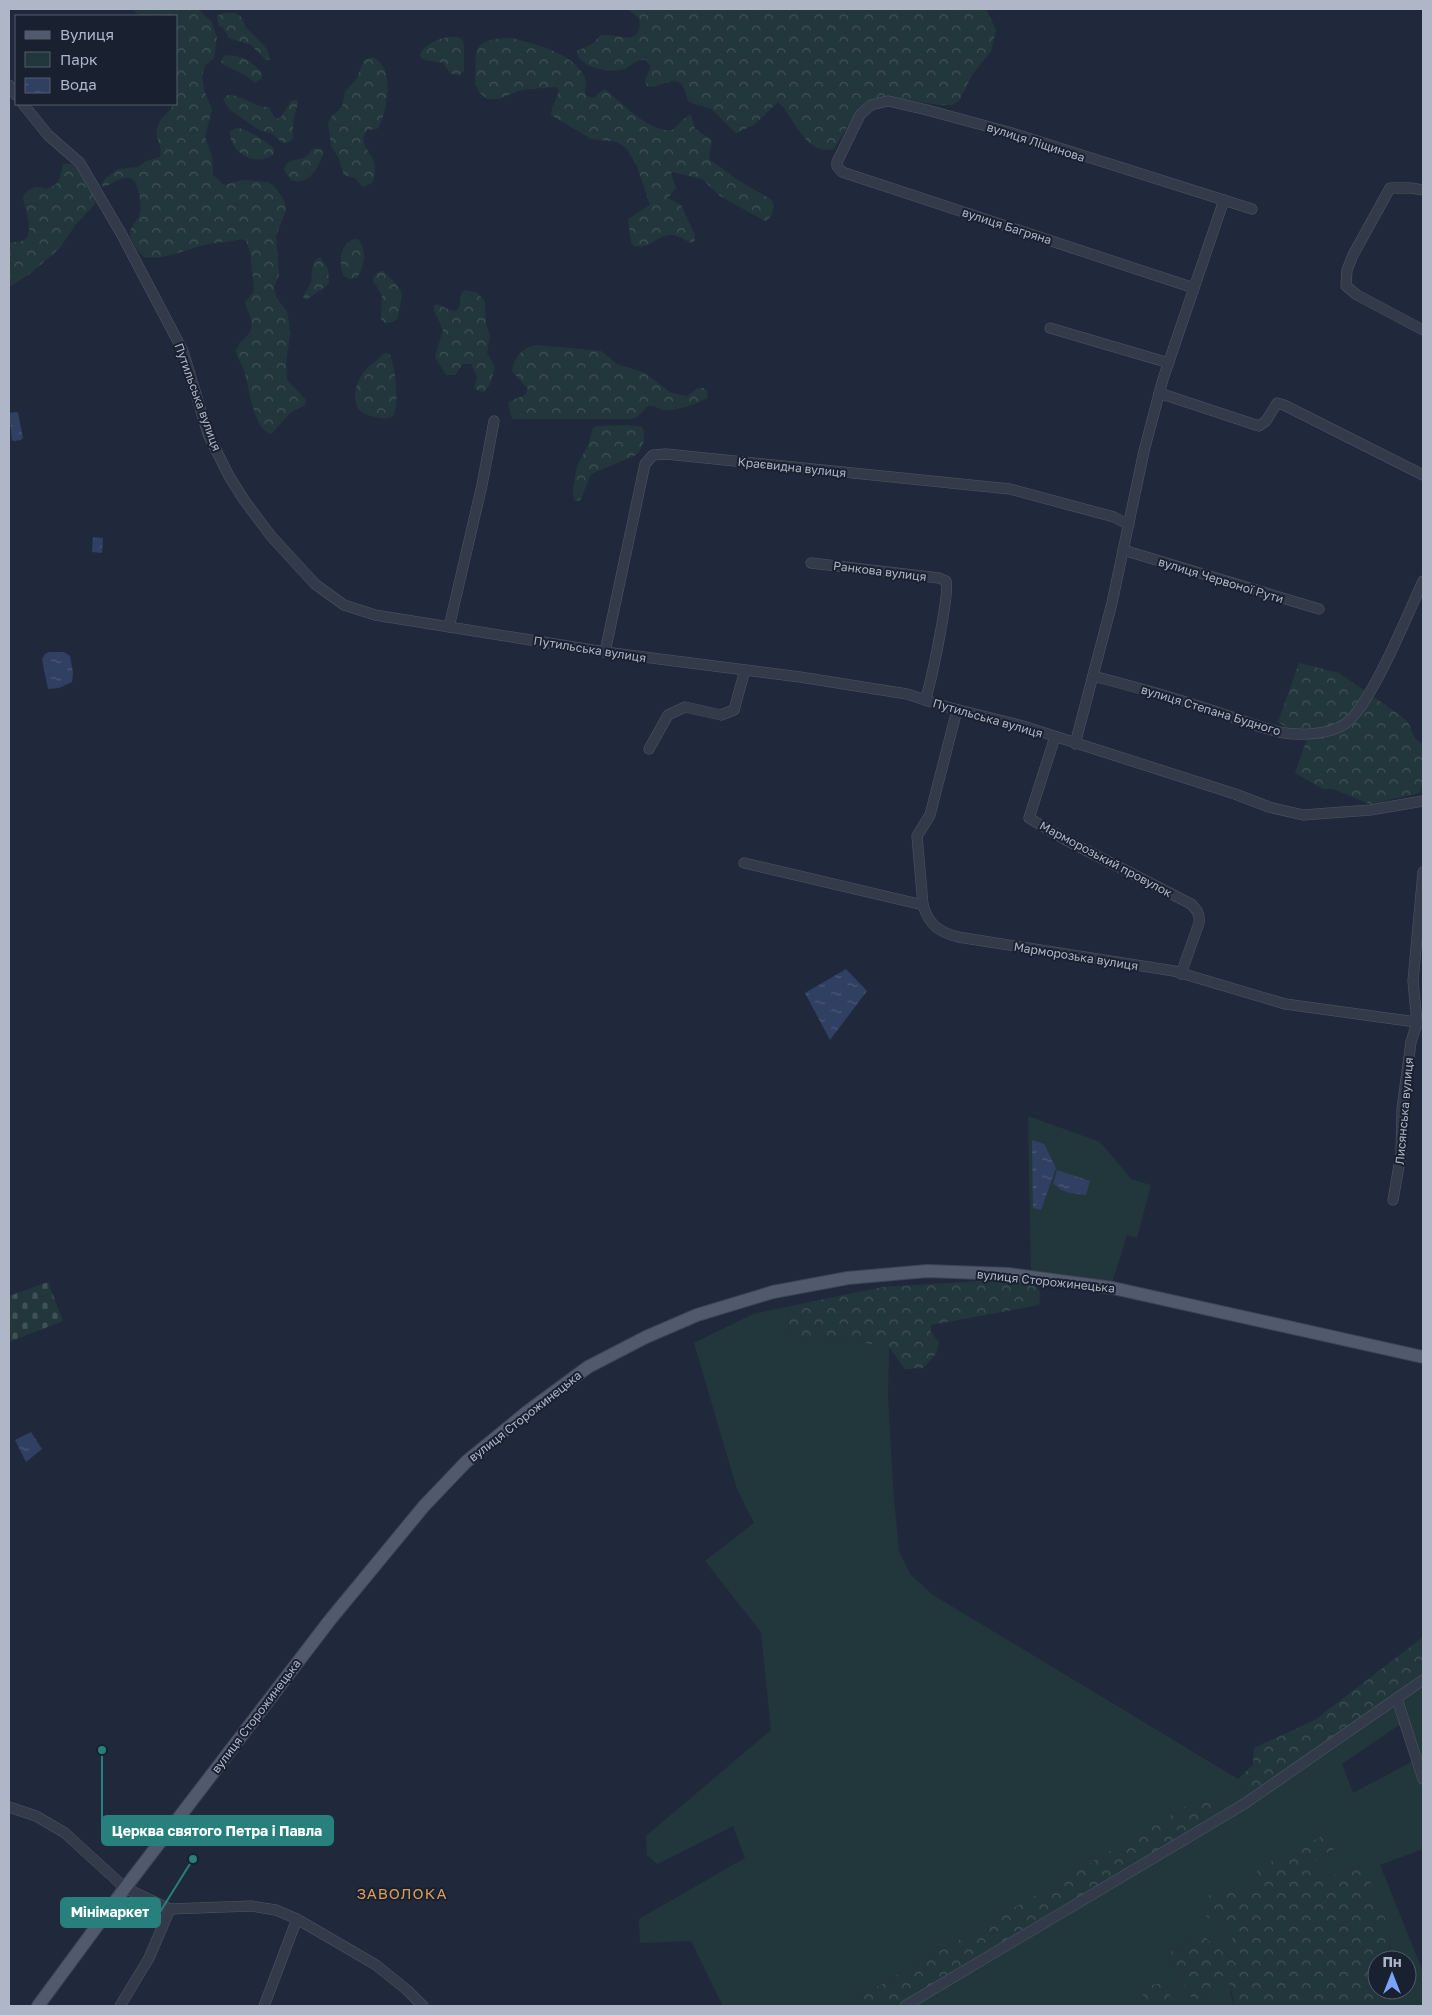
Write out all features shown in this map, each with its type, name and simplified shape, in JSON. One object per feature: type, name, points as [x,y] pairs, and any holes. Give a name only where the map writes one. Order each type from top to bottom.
[{"type":"main road","name":"вулиця Сторожинецька","points":[[38,2006],[330,1620],[424,1506],[466,1462],[527,1412],[588,1367],[646,1336],[697,1316],[773,1292],[848,1278],[927,1271],[1008,1274],[1113,1288],[1423,1357]]},
{"type":"street","name":"вулиця Ліщинова","points":[[842,151],[860,115],[871,105],[888,102],[927,110],[1012,133],[1252,209]]},
{"type":"street","name":"Путильська вулиця","points":[[24,105],[48,135],[80,163],[122,235],[183,351],[204,422],[236,488],[271,536],[315,584],[344,605],[375,615],[605,652],[907,694],[957,710],[1023,726],[1235,794],[1269,807],[1304,815],[1370,810],[1423,801]]},
{"type":"street","name":"вулиця Багряна","points":[[842,151],[836,164],[842,172],[1194,288]]},
{"type":"street","points":[[1423,190],[1390,188],[1353,255],[1347,270],[1346,286],[1357,295],[1423,330]]},
{"type":"street","points":[[1075,744],[1112,603],[1144,451],[1159,393],[1224,200]]},
{"type":"street","points":[[1050,328],[1169,362]]},
{"type":"street","points":[[1159,393],[1259,426],[1266,422],[1277,404],[1284,404],[1423,476]]},
{"type":"street","points":[[450,627],[482,485],[494,421]]},
{"type":"street","name":"Краєвидна вулиця","points":[[605,652],[646,464],[653,455],[666,454],[1010,489],[1114,517],[1129,525]]},
{"type":"street","name":"вулиця Червоної Рути","points":[[1124,550],[1319,609]]},
{"type":"street","name":"Ранкова вулиця","points":[[812,563],[939,578],[946,581],[947,592],[932,677],[925,700]]},
{"type":"street","name":"вулиця Степана Будного","points":[[1093,676],[1280,732],[1312,735],[1345,724],[1359,710],[1383,668],[1423,581]]},
{"type":"street","points":[[649,749],[668,715],[685,707],[722,715],[734,710],[745,670]]},
{"type":"street","points":[[744,863],[923,905],[916,836],[930,815],[957,710]]},
{"type":"street","name":"Марморозький провулок","points":[[1055,737],[1028,818],[1066,840],[1191,904],[1196,909],[1200,915],[1199,923],[1181,974]]},
{"type":"street","points":[[1420,1023],[1413,981],[1423,872]]},
{"type":"street","name":"Марморозька вулиця","points":[[923,905],[926,916],[940,932],[958,937],[1181,974],[1285,1004],[1420,1023]]},
{"type":"street","name":"Лисянська вулиця","points":[[1393,1200],[1401,1154],[1402,1109],[1411,1042],[1420,1023]]},
{"type":"street","points":[[905,2006],[1244,1804],[1423,1680]]},
{"type":"street","points":[[1397,1699],[1423,1779]]},
{"type":"street","points":[[9,1807],[36,1816],[65,1833],[126,1888],[170,1909],[251,1906],[276,1910],[298,1919],[376,1965],[407,1990],[423,2006]]},
{"type":"street","points":[[120,2006],[149,1958],[170,1909]]},
{"type":"street","points":[[264,2006],[298,1919]]},
{"type":"green space","points":[[133,9],[198,9],[211,21],[217,37],[214,58],[205,66],[202,76],[204,90],[212,109],[205,137],[212,157],[213,175],[224,185],[243,180],[268,182],[275,187],[284,200],[286,210],[276,236],[279,275],[274,287],[277,299],[287,311],[289,323],[290,334],[286,363],[287,380],[306,400],[305,405],[290,413],[271,434],[265,431],[256,417],[244,371],[236,352],[239,344],[249,334],[252,326],[245,303],[253,292],[254,287],[250,252],[246,240],[204,245],[158,257],[144,257],[135,247],[130,234],[131,228],[141,209],[136,184],[130,178],[127,178],[120,179],[104,187],[101,185],[106,178],[118,169],[138,167],[146,161],[160,157],[161,149],[157,137],[158,125],[173,105],[178,105],[178,15],[138,15]]},
{"type":"green space","points":[[627,9],[986,9],[996,30],[991,51],[972,75],[959,101],[952,105],[939,105],[888,97],[855,114],[834,149],[825,150],[817,148],[804,137],[778,102],[754,125],[736,133],[711,109],[689,102],[681,84],[674,81],[652,87],[647,86],[645,80],[651,67],[646,60],[615,71],[594,68],[582,61],[577,51],[592,44],[601,35],[628,37],[637,33],[639,18]]},
{"type":"green space","points":[[223,13],[234,13],[241,17],[247,28],[265,46],[270,60],[266,60],[251,45],[229,38],[223,28],[219,26],[217,16]]},
{"type":"green space","points":[[448,37],[462,39],[464,45],[464,71],[460,75],[451,74],[443,63],[424,60],[420,56],[424,48],[435,41]]},
{"type":"green space","points":[[512,38],[563,56],[579,69],[585,78],[585,93],[587,96],[594,98],[604,89],[636,116],[654,127],[672,130],[687,116],[691,115],[695,129],[712,140],[710,160],[738,180],[772,200],[773,209],[770,217],[765,221],[720,196],[702,179],[672,172],[676,188],[668,198],[681,205],[694,233],[695,240],[692,243],[677,236],[667,235],[650,244],[634,246],[631,242],[628,219],[650,205],[637,166],[626,148],[617,142],[591,139],[551,115],[559,91],[557,87],[518,91],[499,99],[487,99],[480,93],[475,84],[476,55],[479,46],[490,40]]},
{"type":"green space","points":[[226,55],[237,56],[250,62],[262,73],[262,78],[255,83],[245,75],[224,65],[221,62]]},
{"type":"green space","points":[[372,57],[384,69],[388,87],[380,125],[377,129],[367,130],[364,136],[364,142],[375,165],[375,173],[372,183],[363,187],[355,178],[344,175],[338,157],[331,146],[328,123],[332,116],[342,107],[345,92],[357,78],[364,60]]},
{"type":"green space","points":[[228,95],[239,97],[258,106],[269,107],[277,119],[281,117],[291,101],[296,100],[298,103],[293,121],[293,139],[283,143],[271,133],[259,130],[229,109],[223,99]]},
{"type":"green space","points":[[237,128],[251,133],[268,143],[274,149],[274,154],[267,158],[252,159],[239,152],[231,139],[230,131]]},
{"type":"green space","points":[[315,148],[322,150],[323,154],[312,175],[302,181],[291,180],[284,170],[287,163],[305,157]]},
{"type":"green space","points":[[63,164],[71,164],[76,167],[95,199],[95,204],[76,224],[59,249],[31,273],[9,287],[9,242],[19,242],[28,235],[29,228],[23,197],[32,188],[45,189],[58,183]]},
{"type":"green space","points":[[353,239],[358,239],[361,244],[364,258],[357,278],[349,279],[343,275],[341,255],[345,246]]},
{"type":"green space","points":[[320,257],[328,269],[329,283],[306,300],[303,297],[311,282],[313,265]]},
{"type":"green space","points":[[383,271],[397,285],[402,294],[398,318],[393,322],[385,323],[381,319],[382,295],[373,281],[374,276]]},
{"type":"green space","points":[[465,290],[476,292],[485,301],[486,324],[490,336],[487,353],[495,368],[490,384],[484,392],[474,389],[477,377],[471,364],[463,364],[455,375],[446,375],[435,357],[443,330],[434,310],[434,305],[456,311],[461,295]]},
{"type":"green space","points":[[538,345],[601,351],[617,364],[645,373],[671,393],[687,396],[698,388],[704,388],[707,391],[708,397],[673,410],[663,410],[654,406],[648,406],[637,417],[632,419],[514,419],[512,418],[508,402],[525,395],[528,389],[512,371],[513,366],[520,353]]},
{"type":"green space","points":[[384,353],[389,353],[391,358],[395,375],[396,403],[393,416],[380,418],[364,413],[359,409],[355,397],[360,378],[366,369]]},
{"type":"green space","points":[[628,425],[642,427],[644,434],[644,442],[636,455],[591,474],[581,499],[574,501],[573,488],[577,466],[589,443],[593,428],[598,426]]},
{"type":"green space","points":[[1299,663],[1339,673],[1408,722],[1415,739],[1423,744],[1423,786],[1419,793],[1370,804],[1333,789],[1323,789],[1295,773],[1307,739],[1278,722]]},
{"type":"green space","points":[[1028,1116],[1100,1142],[1131,1179],[1151,1185],[1137,1238],[1127,1235],[1111,1286],[1031,1278]]},
{"type":"green space","points":[[1031,1278],[1040,1292],[1039,1305],[931,1325],[931,1332],[939,1342],[936,1354],[923,1368],[905,1369],[889,1347],[836,1339],[823,1341],[791,1336],[786,1307],[883,1287]]},
{"type":"green space","points":[[48,1282],[63,1321],[9,1342],[9,1296]]},
{"type":"green space","points":[[786,1307],[791,1336],[823,1341],[836,1339],[889,1347],[888,1397],[899,1552],[910,1574],[933,1595],[1238,1779],[1253,1802],[1345,1741],[1423,1681],[1423,1849],[1380,1865],[1414,1950],[1389,1950],[1391,1945],[1361,1865],[1326,1876],[1319,1876],[1305,1868],[1340,1845],[1252,1898],[1245,1899],[1219,1915],[1243,1958],[1236,1962],[1201,1934],[1167,1954],[1196,2006],[1175,2006],[1161,1983],[1143,1994],[1152,2006],[908,2006],[975,1931],[843,2006],[723,2006],[691,1941],[640,1943],[639,1919],[745,1858],[733,1826],[657,1864],[647,1855],[646,1836],[771,1730],[761,1632],[705,1561],[754,1523],[737,1489],[694,1343],[753,1314]],"holes":[[[1399,1725],[1415,1760],[1353,1793],[1342,1764]]]},
{"type":"green space","points":[[1423,1637],[1423,1681],[1345,1741],[1253,1802],[1238,1779],[1253,1765],[1254,1748],[1315,1720]]},
{"type":"green space","points":[[1205,1795],[1219,1812],[1218,1825],[908,2006],[843,2006],[975,1931]]},
{"type":"green space","points":[[1331,1832],[1338,1837],[1340,1845],[1305,1868],[1312,1873],[1326,1876],[1340,1873],[1361,1864],[1385,1917],[1390,1938],[1388,1950],[1367,1950],[1367,2000],[1392,2000],[1391,2006],[1234,2006],[1231,1984],[1210,1987],[1206,1997],[1211,2006],[1196,2006],[1167,1954],[1201,1934],[1235,1962],[1243,1958],[1219,1916],[1207,1918],[1200,1899],[1223,1890],[1236,1891],[1245,1899],[1251,1898],[1258,1868]]},
{"type":"green space","points":[[1417,1957],[1423,1972],[1423,2006],[1391,2006],[1392,2000],[1417,2000]]},
{"type":"green space","points":[[1161,1983],[1176,2004],[1175,2006],[1152,2006],[1142,1994],[1148,1986]]},
{"type":"green space","points":[[1232,1983],[1231,1995],[1234,2006],[1211,2006],[1206,1997],[1210,1987]]},
{"type":"water","points":[[9,413],[18,413],[23,438],[14,441],[12,440]]},
{"type":"water","points":[[93,537],[103,538],[102,553],[92,552]]},
{"type":"water","points":[[49,652],[64,652],[70,656],[73,673],[72,682],[59,688],[48,689],[42,659]]},
{"type":"water","points":[[846,969],[867,991],[830,1040],[805,993]]},
{"type":"water","points":[[1032,1140],[1044,1144],[1056,1168],[1041,1210],[1033,1208]]},
{"type":"water","points":[[1057,1170],[1090,1181],[1086,1195],[1065,1191],[1053,1184]]},
{"type":"water","points":[[31,1432],[42,1449],[26,1462],[15,1440]]},
{"type":"place","name":"Церква святого Петра і Павла","points":[[102,1750]]},
{"type":"place","name":"Мінімаркет","points":[[193,1859]]},
{"type":"district","name":"ЗАВОЛОКА","points":[[402,1893]]}]
